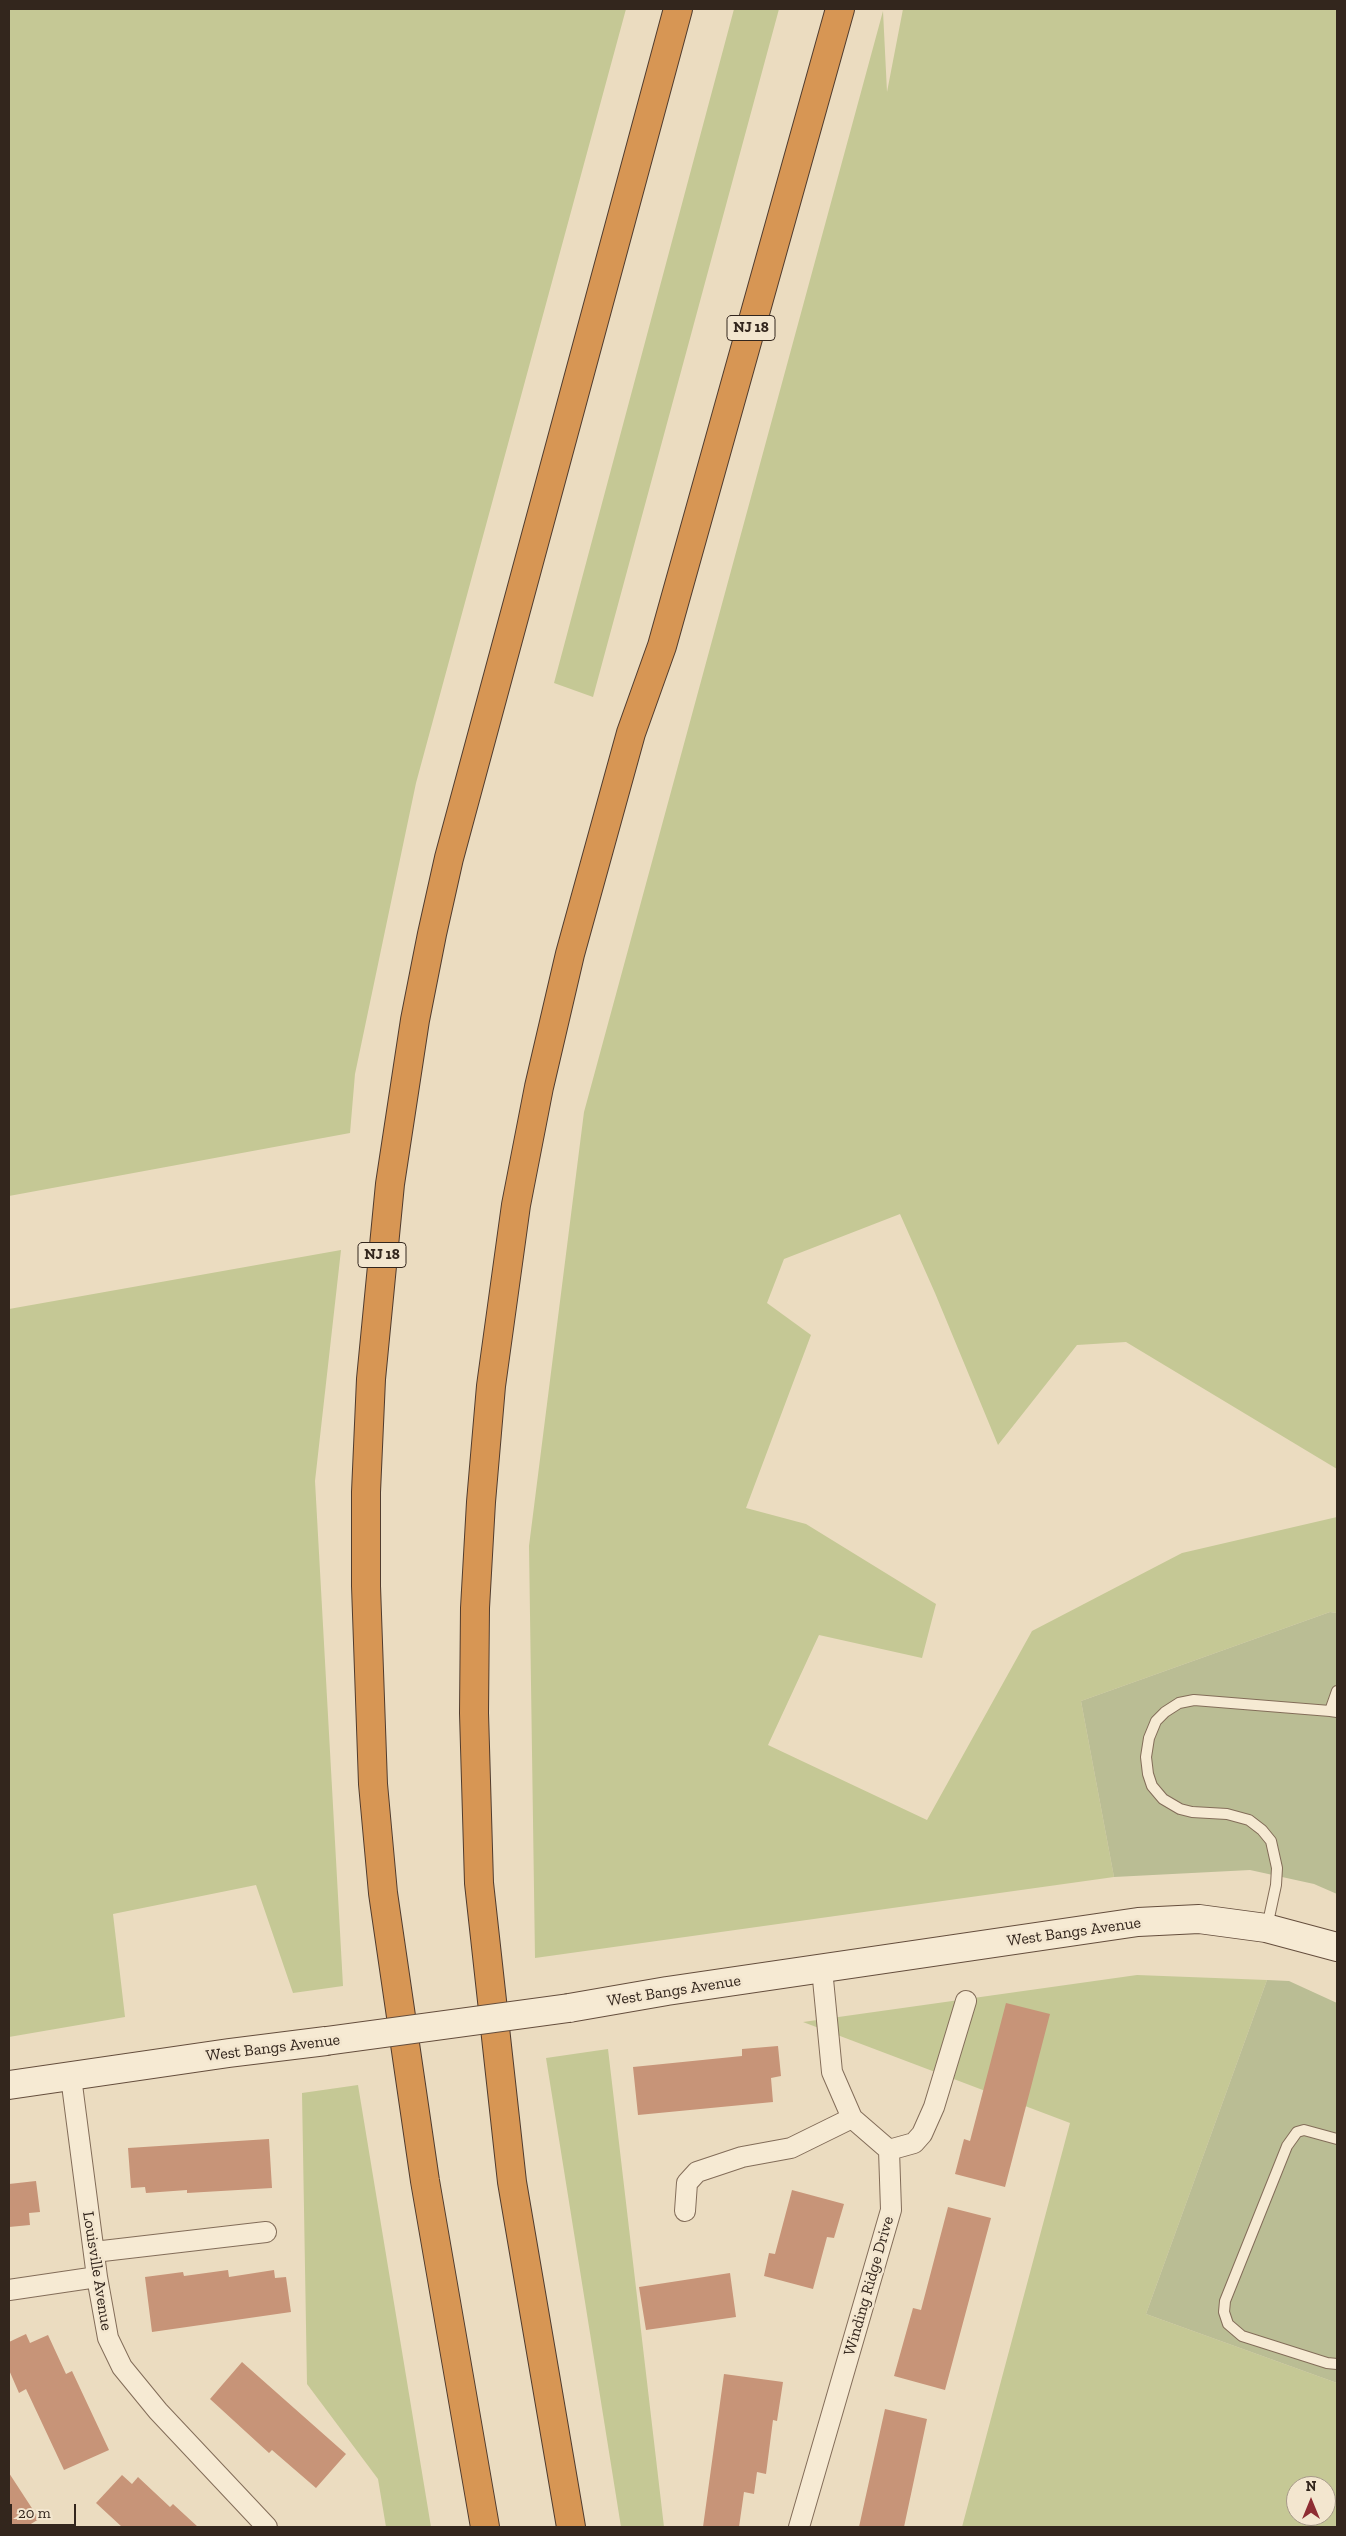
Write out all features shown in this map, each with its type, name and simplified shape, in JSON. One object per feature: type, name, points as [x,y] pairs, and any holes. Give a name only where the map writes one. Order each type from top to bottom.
[{"type":"highway","name":"NJ 18","points":[[484,2527],[425,2181],[383,1893],[373,1784],[366,1586],[366,1492],[371,1378],[390,1184],[415,1020],[449,858],[678,9]]},
{"type":"highway","name":"NJ 18","points":[[571,2527],[512,2182],[479,1883],[474,1713],[476,1608],[481,1502],[491,1386],[516,1205],[539,1087],[570,954],[631,733],[664,637],[840,9]]},
{"type":"street","name":"West Bangs Avenue","points":[[9,2085],[228,2053],[569,2008],[1138,1922],[1199,1919],[1266,1928],[1337,1946]]},
{"type":"street","points":[[822,1969],[832,2072],[852,2118],[889,2150],[914,2143],[922,2134],[934,2106],[966,2001]]},
{"type":"street","name":"Louisville Avenue","points":[[71,2077],[97,2277],[108,2338],[122,2367],[158,2412],[267,2527]]},
{"type":"street","points":[[684,2211],[687,2183],[697,2172],[742,2157],[791,2148],[852,2118]]},
{"type":"street","name":"Winding Ridge Drive","points":[[800,2527],[890,2210],[889,2150]]},
{"type":"street","points":[[94,2252],[266,2232]]},
{"type":"street","points":[[9,2290],[97,2277]]},
{"type":"lane","points":[[1266,1928],[1276,1885],[1277,1868],[1271,1842],[1262,1830],[1249,1820],[1227,1814],[1186,1810],[1163,1799],[1152,1786],[1148,1774],[1146,1757],[1149,1738],[1156,1721],[1165,1712],[1179,1703],[1194,1700],[1334,1712],[1337,1691]]},
{"type":"lane","points":[[1337,2139],[1304,2130],[1297,2132],[1287,2146],[1225,2301],[1224,2312],[1228,2324],[1242,2336],[1327,2364],[1337,2364]]},
{"type":"green space","points":[[9,9],[626,9],[416,783],[355,1074],[350,1133],[9,1196]]},
{"type":"green space","points":[[734,9],[779,9],[593,697],[554,683]]},
{"type":"green space","points":[[903,9],[1337,10],[1337,1469],[1126,1342],[1077,1345],[998,1445],[900,1214],[784,1259],[767,1303],[811,1335],[746,1508],[806,1524],[936,1604],[922,1658],[819,1635],[768,1745],[927,1820],[1032,1631],[1182,1553],[1337,1517],[1337,1613],[1330,1612],[1081,1701],[1114,1877],[535,1958],[529,1546],[584,1112],[883,11],[887,92]]},
{"type":"green space","points":[[341,1250],[315,1481],[343,1986],[293,1993],[256,1885],[113,1914],[125,2017],[9,2037],[9,1309]]},
{"type":"green space","points":[[1330,1612],[1337,1613],[1337,1894],[1314,1884],[1250,1870],[1114,1877],[1081,1701]]},
{"type":"green space","points":[[1137,1975],[1267,1980],[1146,2314],[1337,2383],[1337,2527],[962,2527],[1070,2123],[803,2022]]},
{"type":"green space","points":[[1267,1980],[1289,1981],[1337,2003],[1337,2383],[1146,2314]]},
{"type":"green space","points":[[608,2049],[664,2527],[621,2527],[546,2058]]},
{"type":"green space","points":[[358,2085],[431,2527],[386,2527],[378,2479],[307,2384],[302,2093]]},
{"type":"building","points":[[1006,2003],[1050,2014],[1005,2187],[955,2174],[964,2139],[970,2141]]},
{"type":"building","points":[[778,2046],[781,2076],[771,2078],[773,2102],[638,2115],[633,2067],[742,2056],[742,2049]]},
{"type":"building","points":[[269,2139],[272,2188],[187,2193],[187,2190],[146,2193],[145,2187],[131,2188],[128,2148]]},
{"type":"building","points":[[36,2181],[40,2212],[29,2213],[30,2225],[9,2227],[9,2184]]},
{"type":"building","points":[[792,2190],[844,2204],[834,2238],[827,2237],[813,2289],[764,2276],[769,2253],[775,2254]]},
{"type":"building","points":[[948,2207],[991,2218],[945,2390],[894,2376],[913,2308],[921,2310]]},
{"type":"building","points":[[228,2270],[229,2277],[274,2270],[275,2278],[286,2277],[291,2312],[152,2332],[145,2277],[183,2272],[184,2276]]},
{"type":"building","points":[[730,2273],[736,2317],[646,2330],[639,2287]]},
{"type":"building","points":[[26,2334],[30,2343],[48,2335],[66,2374],[72,2371],[109,2450],[64,2470],[26,2389],[19,2393],[9,2370],[9,2342]]},
{"type":"building","points":[[242,2362],[346,2454],[316,2488],[272,2450],[269,2453],[210,2399]]},
{"type":"building","points":[[724,2374],[783,2382],[777,2421],[773,2420],[766,2474],[757,2472],[754,2494],[744,2492],[739,2527],[703,2527]]},
{"type":"building","points":[[885,2409],[927,2419],[904,2527],[859,2527]]},
{"type":"building","points":[[9,2473],[39,2519],[26,2527],[9,2527]]},
{"type":"building","points":[[122,2475],[132,2484],[138,2477],[170,2507],[173,2504],[198,2527],[122,2527],[96,2503]]}]
